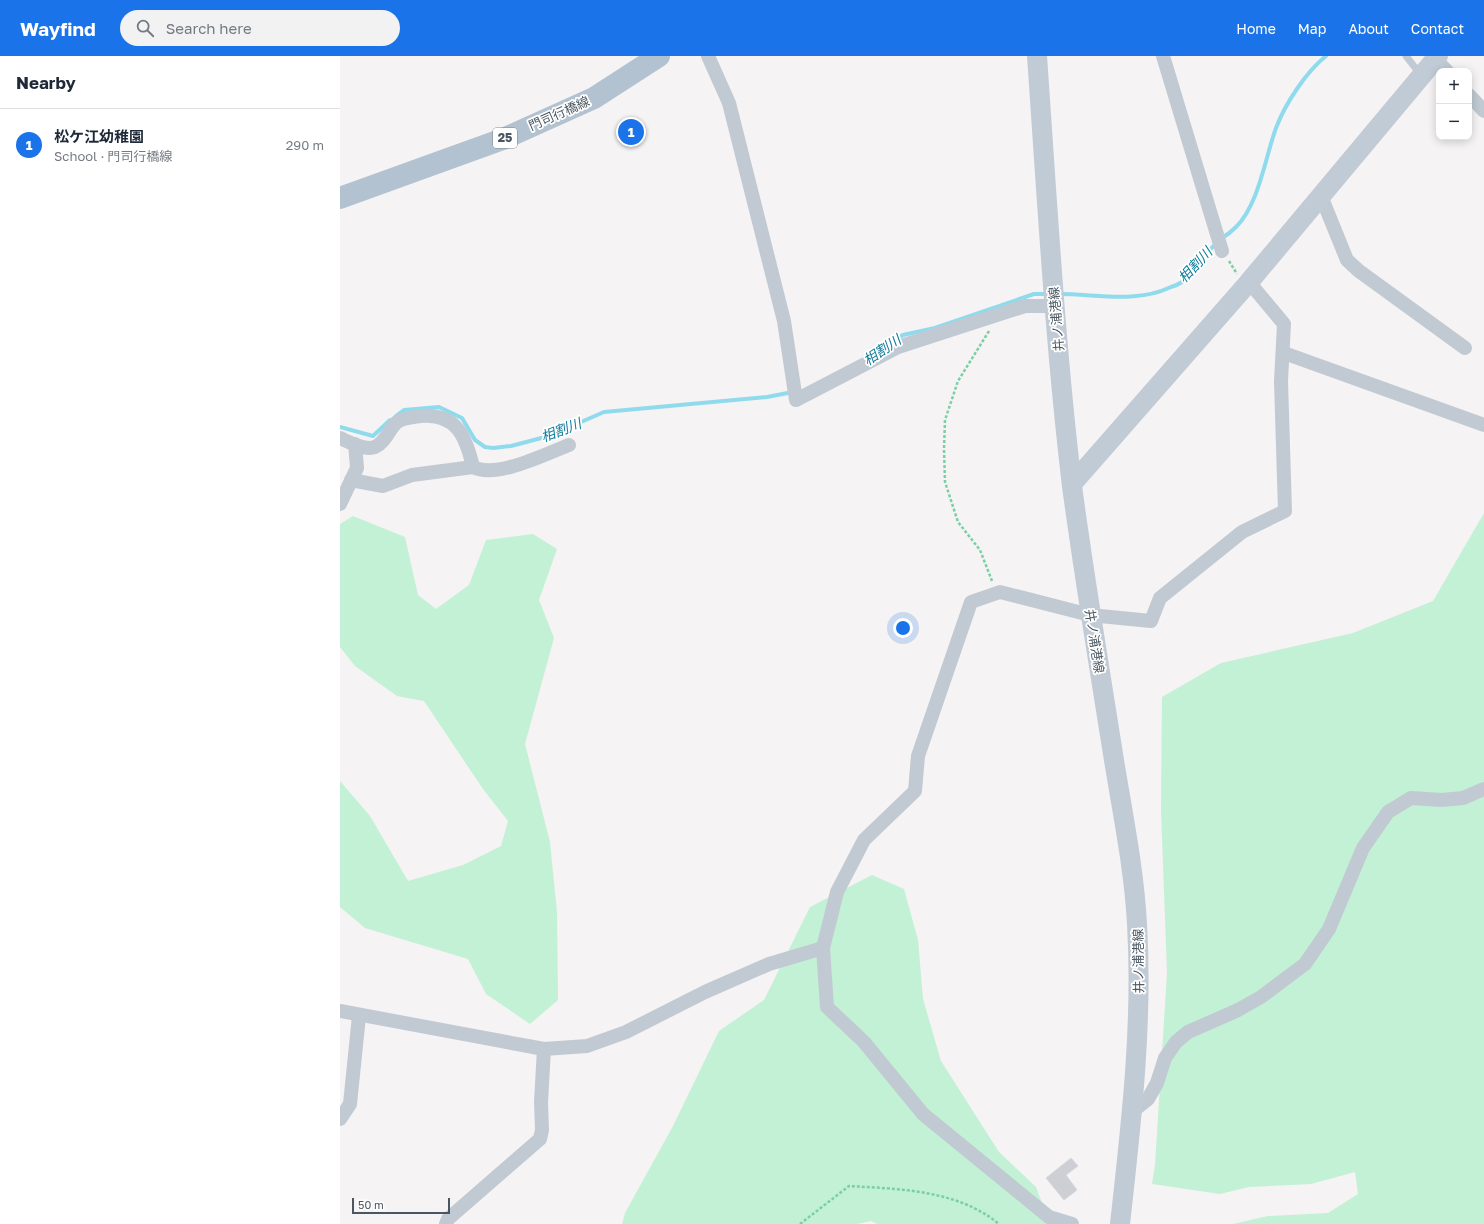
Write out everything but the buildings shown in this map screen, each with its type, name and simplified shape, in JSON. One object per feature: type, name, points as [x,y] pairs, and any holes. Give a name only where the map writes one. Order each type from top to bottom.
[{"type":"main road","name":"門司行橋線","points":[[340,198],[510,136],[594,98],[659,56]]},
{"type":"main road","name":"井ノ浦港線","points":[[1037,56],[1054,306],[1072,484],[1090,615],[1134,879],[1139,981],[1133,1111],[1120,1224]]},
{"type":"main road","points":[[1072,484],[1247,284],[1421,76],[1440,62]]},
{"type":"street","points":[[708,56],[729,103],[784,321],[796,400],[898,347],[997,317],[1025,306],[1054,306]]},
{"type":"street","points":[[1163,56],[1222,250]]},
{"type":"street","points":[[1472,98],[1484,111]]},
{"type":"street","points":[[1321,196],[1347,260],[1359,271],[1465,348]]},
{"type":"street","points":[[1072,1224],[1049,1217],[923,1114],[864,1042],[828,1007],[823,948],[837,892],[864,840],[915,791],[918,756],[970,602],[996,592],[1000,592],[1090,615],[1152,621],[1160,598],[1242,532],[1286,511],[1282,381],[1284,324],[1247,284]]},
{"type":"street","points":[[1284,353],[1484,425]]},
{"type":"street","points":[[340,438],[365,447],[375,447],[382,441],[389,429],[399,421],[414,417],[441,417],[453,424],[467,444],[473,467]]},
{"type":"street","points":[[340,504],[357,468],[355,444]]},
{"type":"street","points":[[352,480],[383,486],[412,476],[473,467],[480,471],[499,470],[569,445]]},
{"type":"street","points":[[1133,1111],[1148,1099],[1158,1083],[1165,1058],[1176,1042],[1188,1032],[1238,1010],[1261,997],[1305,964],[1329,929],[1363,848],[1388,812],[1411,798],[1442,800],[1463,798],[1484,789]]},
{"type":"street","points":[[340,1011],[359,1016],[544,1049],[587,1046],[626,1032],[705,992],[769,964],[823,948]]},
{"type":"street","points":[[340,1119],[350,1104],[359,1016]]},
{"type":"street","points":[[446,1224],[448,1219],[540,1139],[542,1130],[541,1102],[544,1049]]},
{"type":"lane","points":[[1406,56],[1421,76]]},
{"type":"path","points":[[1222,250],[1247,284]]},
{"type":"path","points":[[996,592],[980,550],[958,522],[945,482],[944,449],[946,420],[958,380],[997,317]]},
{"type":"path","points":[[800,1224],[849,1186],[900,1189],[956,1200],[988,1215],[999,1224]]},
{"type":"green space","points":[[1484,513],[1484,1224],[1233,1224],[1268,1216],[1328,1213],[1358,1194],[1355,1172],[1311,1184],[1249,1187],[1220,1194],[1152,1184],[1155,1165],[1167,973],[1161,810],[1162,697],[1221,663],[1353,633],[1433,601]]},
{"type":"green space","points":[[353,516],[405,537],[418,595],[436,609],[469,585],[486,540],[533,534],[557,549],[539,600],[554,638],[525,744],[550,842],[557,912],[558,1000],[530,1024],[486,994],[468,959],[365,928],[340,907],[340,781],[370,816],[408,881],[463,865],[501,846],[508,821],[483,789],[424,701],[397,696],[355,666],[340,647],[340,524]]},
{"type":"green space","points":[[872,875],[904,889],[918,940],[923,999],[941,1061],[999,1152],[1036,1187],[1050,1224],[877,1224],[871,1221],[857,1224],[622,1224],[625,1213],[673,1126],[719,1031],[764,1000],[810,907]]},
{"type":"waterway","name":"相割川","points":[[1222,238],[1236,227],[1250,206],[1256,193],[1276,128],[1285,109],[1304,79],[1326,56]]},
{"type":"waterway","name":"相割川","points":[[1059,294],[1130,297],[1157,292],[1175,286],[1187,278],[1207,252],[1217,243]]},
{"type":"waterway","name":"相割川","points":[[888,345],[903,335],[935,328],[1034,294],[1048,294]]},
{"type":"waterway","name":"相割川","points":[[396,416],[404,410],[439,407],[462,418],[475,440],[485,447],[493,448],[511,446],[549,436],[604,412],[767,397],[793,392]]},
{"type":"waterway","name":"相割川","points":[[340,427],[373,436],[390,420]]},
{"type":"place","name":"松ケ江幼稚園","points":[[631,132]]}]
